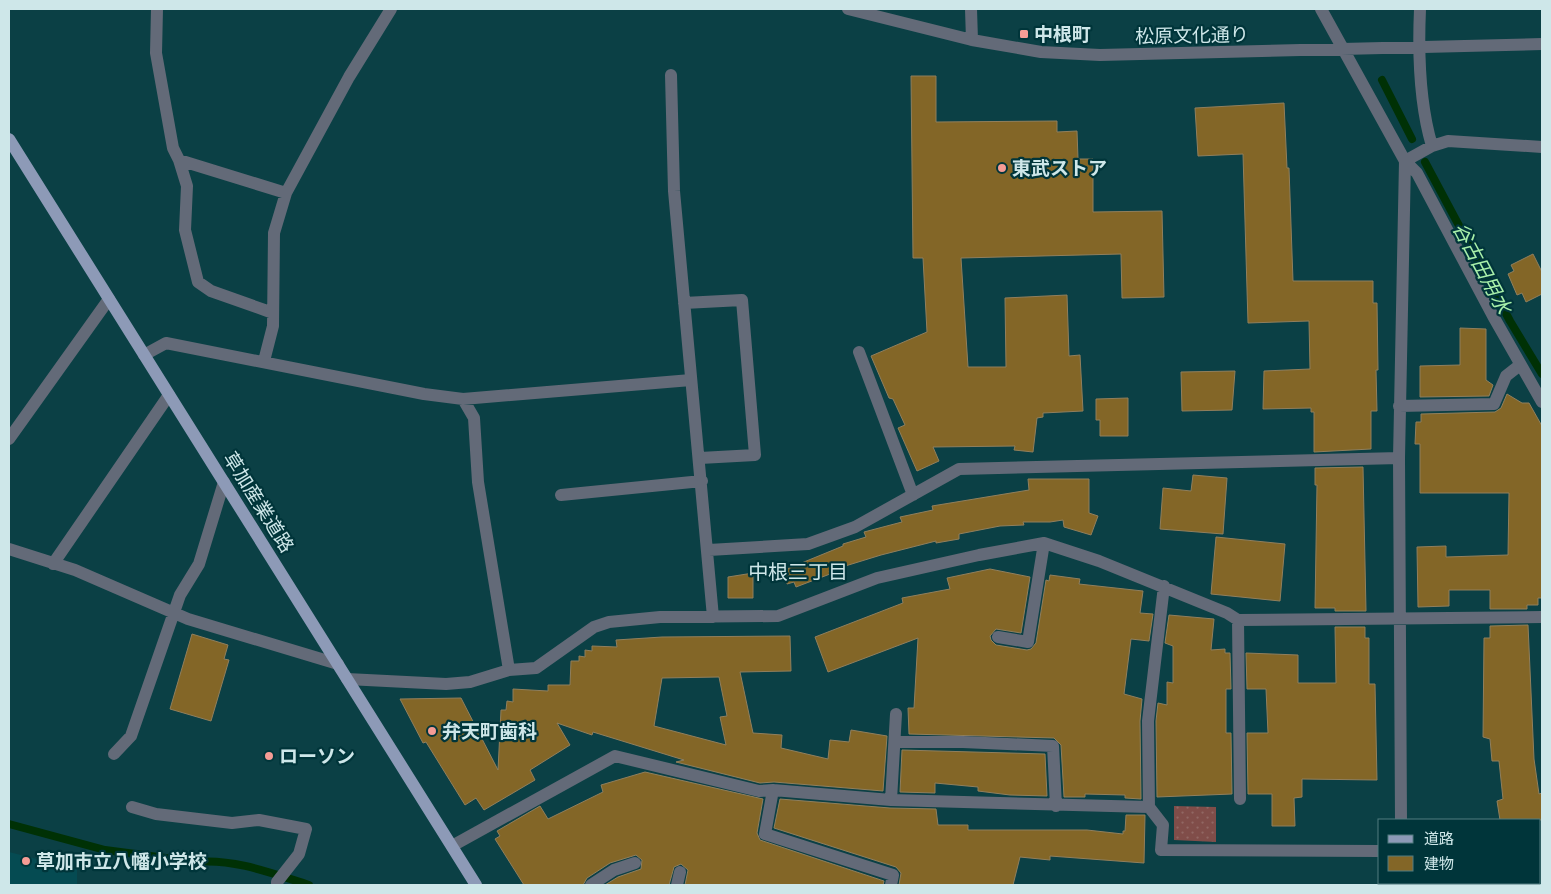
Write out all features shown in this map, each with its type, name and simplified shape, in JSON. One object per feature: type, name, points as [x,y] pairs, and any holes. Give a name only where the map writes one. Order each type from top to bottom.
[{"type":"main road","name":"草加産業道路","points":[[9,139],[476,885]]},
{"type":"street","points":[[157,9],[156,53],[173,148],[187,186],[185,230],[198,282],[211,291],[273,313]]},
{"type":"street","points":[[264,361],[273,326],[274,233],[286,193],[349,77],[391,9]]},
{"type":"street","name":"松原文化通り","points":[[848,9],[972,40],[1042,52],[1100,55],[1542,44]]},
{"type":"street","points":[[971,9],[972,40]]},
{"type":"street","points":[[1321,9],[1405,161],[1417,172],[1520,365],[1542,402]]},
{"type":"street","points":[[1420,9],[1418,48],[1426,126],[1432,146]]},
{"type":"street","points":[[671,75],[674,190],[709,550],[713,617]]},
{"type":"street","points":[[1405,161],[1432,146],[1448,141],[1542,147]]},
{"type":"street","points":[[179,160],[286,193]]},
{"type":"street","points":[[1401,819],[1399,458],[1405,161]]},
{"type":"street","points":[[9,439],[109,299]]},
{"type":"street","points":[[684,303],[742,300],[755,455],[700,458]]},
{"type":"street","points":[[144,355],[166,343],[424,394],[463,399],[691,380]]},
{"type":"street","points":[[859,352],[914,495]]},
{"type":"street","points":[[1400,406],[1494,404],[1506,376],[1520,365]]},
{"type":"street","points":[[53,564],[169,395]]},
{"type":"street","points":[[463,399],[474,418],[478,482],[509,670]]},
{"type":"street","points":[[709,550],[808,544],[855,527],[959,469],[1399,458]]},
{"type":"street","points":[[561,495],[702,481]]},
{"type":"street","points":[[114,754],[131,736],[180,595],[199,564],[224,482]]},
{"type":"street","points":[[347,679],[446,684],[470,682],[509,670],[536,668],[594,627],[609,622],[660,617],[778,616],[877,578],[978,554],[1044,543],[1100,561],[1164,586],[1227,613],[1238,620],[1399,620],[1542,617]]},
{"type":"street","points":[[998,637],[1028,642],[1044,543]]},
{"type":"street","points":[[9,549],[75,570],[174,613],[338,664]]},
{"type":"street","points":[[1164,586],[1148,721],[1149,807],[1163,825],[1160,850],[1378,851]]},
{"type":"street","points":[[1238,620],[1240,799]]},
{"type":"street","points":[[891,800],[896,714]]},
{"type":"street","points":[[895,742],[963,742],[1053,746],[1056,806]]},
{"type":"street","points":[[452,846],[615,756],[759,791],[772,790],[891,800],[1056,806],[1149,807]]},
{"type":"street","points":[[772,790],[765,834],[892,880]]},
{"type":"street","points":[[132,808],[156,814],[232,823],[259,820],[306,829],[299,854],[277,882],[277,885]]},
{"type":"street","points":[[591,885],[614,870],[635,863]]},
{"type":"street","points":[[677,885],[680,872]]},
{"type":"shaded area","points":[[1174,806],[1216,807],[1216,842],[1174,840]]},
{"type":"shaded area","name":"草加市立八幡小学校","points":[[9,852],[77,869],[77,885],[9,885]]},
{"type":"building","points":[[911,76],[936,76],[936,122],[1057,121],[1057,132],[1077,131],[1078,159],[1093,159],[1093,212],[1162,211],[1164,297],[1122,298],[1121,254],[961,258],[968,367],[1006,367],[1005,298],[1067,295],[1069,356],[1080,355],[1083,411],[1043,413],[1043,417],[1037,418],[1033,452],[1014,450],[1015,446],[933,447],[939,461],[917,471],[898,428],[905,425],[893,399],[889,398],[871,356],[927,332],[923,258],[913,258]]},
{"type":"building","points":[[1284,103],[1287,168],[1289,168],[1293,281],[1373,281],[1373,303],[1377,303],[1378,370],[1376,370],[1377,411],[1371,411],[1371,449],[1314,452],[1314,412],[1311,412],[1311,408],[1263,409],[1264,371],[1310,369],[1309,321],[1248,323],[1243,154],[1198,156],[1195,108]]},
{"type":"building","points":[[1533,254],[1542,272],[1542,294],[1526,302],[1522,293],[1517,295],[1508,274],[1514,271],[1511,265]]},
{"type":"building","points":[[1460,328],[1486,329],[1486,380],[1493,385],[1489,396],[1420,397],[1420,366],[1460,365]]},
{"type":"building","points":[[1235,371],[1232,410],[1182,411],[1181,372]]},
{"type":"building","points":[[1507,394],[1522,403],[1529,403],[1542,426],[1542,598],[1538,598],[1538,605],[1527,605],[1527,609],[1490,609],[1490,590],[1449,590],[1449,606],[1418,607],[1417,547],[1446,546],[1446,557],[1508,555],[1509,493],[1420,493],[1420,444],[1415,444],[1416,422],[1421,422],[1421,414],[1495,412],[1501,408]]},
{"type":"building","points":[[1128,398],[1128,436],[1100,436],[1100,420],[1096,420],[1096,399]]},
{"type":"building","points":[[1363,467],[1366,611],[1335,611],[1335,608],[1315,608],[1317,485],[1315,485],[1315,468]]},
{"type":"building","points":[[1193,475],[1227,478],[1223,534],[1160,529],[1163,488],[1191,491]]},
{"type":"building","points":[[1028,479],[1089,479],[1089,513],[1098,516],[1091,535],[1064,527],[1063,520],[1023,522],[1024,525],[1000,526],[959,534],[959,539],[936,543],[936,541],[881,555],[829,571],[830,574],[796,587],[794,582],[787,584],[782,571],[843,546],[843,544],[866,537],[864,532],[902,522],[900,517],[933,510],[932,506],[1029,490]]},
{"type":"building","points":[[1216,537],[1285,544],[1280,601],[1211,594]]},
{"type":"building","points":[[990,569],[1030,577],[1021,633],[996,629],[990,636],[996,645],[1027,650],[1031,649],[1036,643],[1046,580],[1049,581],[1050,575],[1080,579],[1079,584],[1143,591],[1140,613],[1153,614],[1149,641],[1131,639],[1124,694],[1142,699],[1140,721],[1141,799],[1125,798],[1125,795],[1085,794],[1085,797],[1064,797],[1061,745],[1054,738],[909,734],[908,708],[914,708],[918,638],[828,672],[815,637],[903,603],[902,598],[950,589],[947,578]]},
{"type":"building","points":[[753,573],[753,598],[728,598],[728,577]]},
{"type":"building","points":[[1169,615],[1214,619],[1211,650],[1225,649],[1225,653],[1230,653],[1231,689],[1226,689],[1226,733],[1231,733],[1232,794],[1157,797],[1156,721],[1158,703],[1167,705],[1167,682],[1173,683],[1173,646],[1165,643]]},
{"type":"building","points":[[1528,625],[1534,759],[1539,794],[1542,793],[1542,820],[1500,819],[1497,801],[1503,799],[1499,761],[1492,761],[1490,739],[1483,737],[1484,638],[1490,638],[1490,626]]},
{"type":"building","points":[[1335,627],[1365,627],[1365,638],[1369,638],[1369,684],[1375,684],[1377,780],[1302,779],[1302,797],[1294,798],[1295,826],[1272,826],[1272,794],[1248,794],[1247,733],[1268,733],[1266,689],[1247,689],[1246,653],[1298,655],[1298,683],[1336,683]]},
{"type":"building","points":[[192,634],[228,645],[224,659],[229,660],[211,721],[170,709]]},
{"type":"building","points":[[790,636],[791,671],[740,672],[753,733],[782,735],[781,748],[828,759],[830,740],[849,742],[851,730],[887,736],[883,791],[774,782],[760,783],[676,762],[684,760],[593,732],[592,735],[557,723],[570,745],[530,770],[535,780],[484,810],[476,798],[465,805],[426,742],[423,743],[400,699],[461,698],[498,770],[501,710],[506,710],[507,701],[513,702],[513,689],[548,691],[548,685],[570,685],[571,661],[579,661],[579,656],[585,657],[585,650],[592,651],[592,646],[617,647],[616,640],[662,637]],"holes":[[[719,677],[727,716],[720,717],[726,745],[654,726],[662,678]]]},
{"type":"building","points":[[902,750],[1045,754],[1047,796],[1010,795],[978,791],[978,787],[935,783],[935,793],[900,792]]},
{"type":"building","points":[[645,772],[763,799],[757,833],[760,840],[884,881],[883,885],[685,885],[688,870],[681,864],[674,867],[669,885],[605,885],[618,877],[641,869],[642,860],[636,855],[610,863],[587,878],[583,885],[524,885],[495,839],[500,836],[497,831],[540,806],[548,819],[603,792],[601,785]]},
{"type":"building","points":[[780,799],[890,808],[936,809],[938,825],[968,825],[968,830],[1087,830],[1123,834],[1123,831],[1125,831],[1126,815],[1145,815],[1144,863],[1050,856],[1050,860],[1020,857],[1013,885],[899,885],[901,873],[896,867],[774,828]]},
{"type":"waterway","name":"谷古田用水","points":[[1382,80],[1412,139]]},
{"type":"waterway","name":"谷古田用水","points":[[1425,162],[1510,321],[1542,374]]},
{"type":"waterway","points":[[9,824],[105,850],[196,862],[224,862],[268,872],[309,885]]},
{"type":"place","name":"中根町","points":[[1024,34]]},
{"type":"place","name":"東武ストア","points":[[1002,168]]},
{"type":"place","name":"弁天町歯科","points":[[432,731]]},
{"type":"place","name":"ローソン","points":[[269,756]]},
{"type":"place","name":"草加市立八幡小学校","points":[[26,861]]},
{"type":"district","name":"中根三丁目","points":[[798,572]]}]
